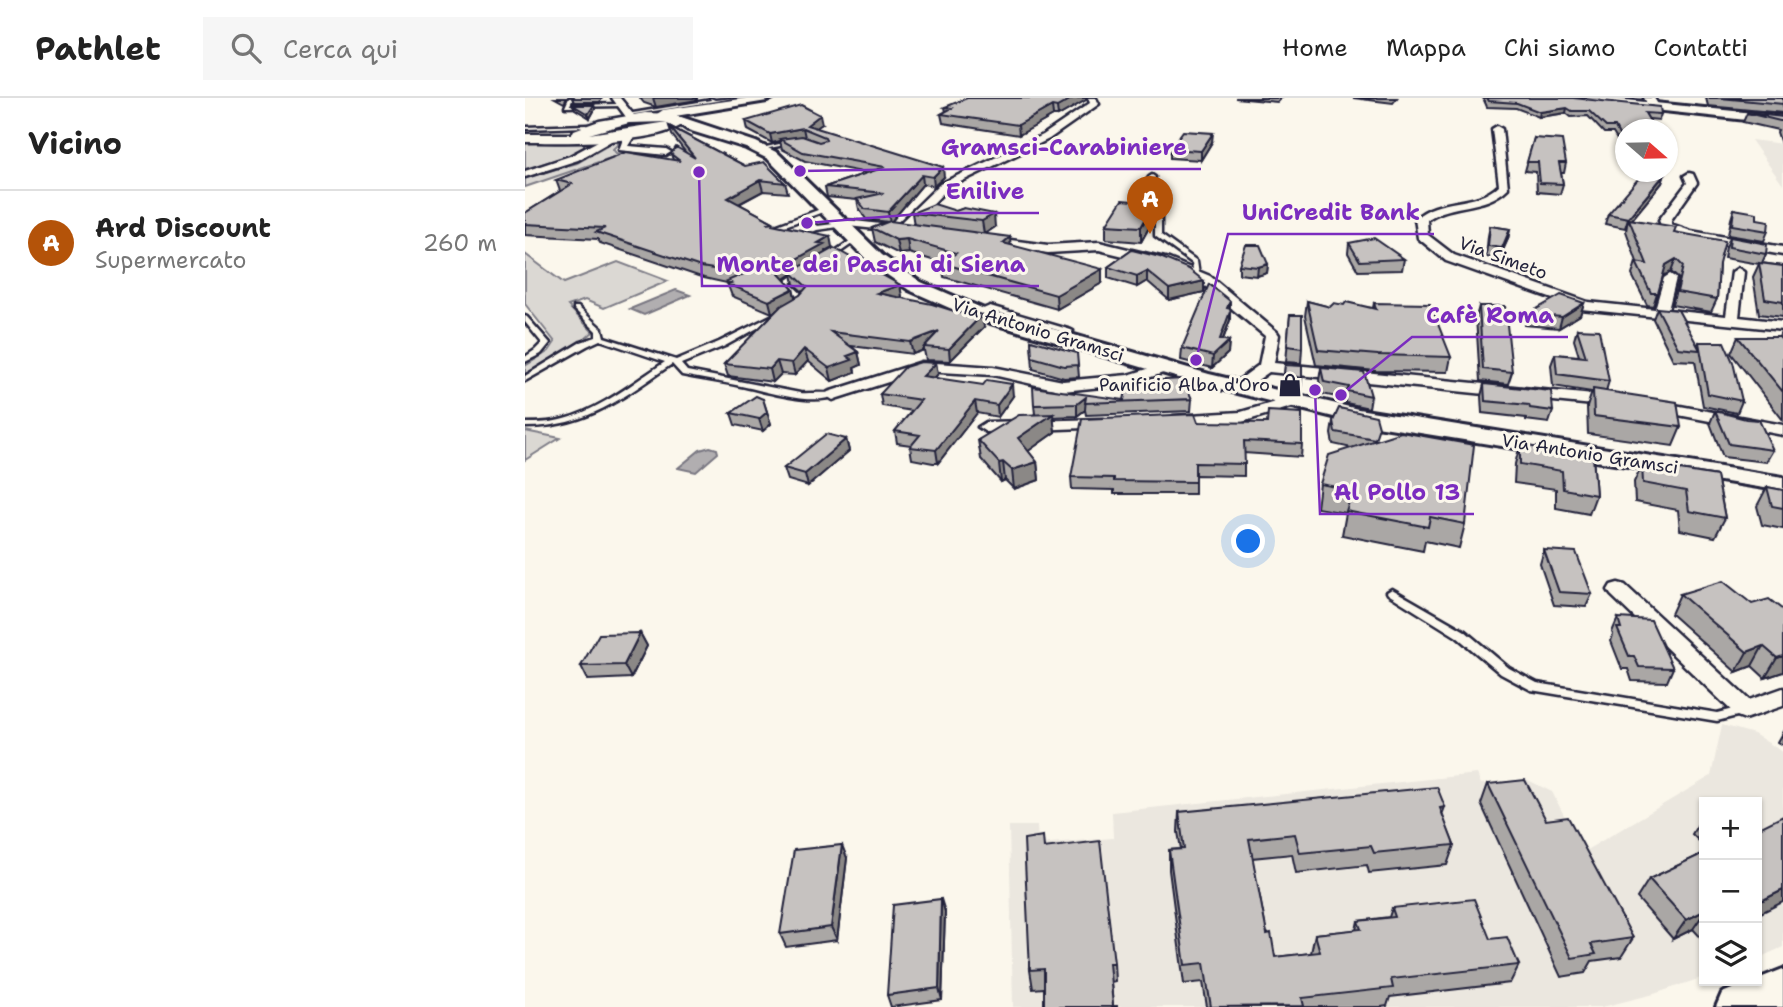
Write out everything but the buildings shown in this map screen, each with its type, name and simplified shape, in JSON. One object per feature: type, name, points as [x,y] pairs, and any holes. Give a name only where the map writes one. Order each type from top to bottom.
[{"type":"main road","points":[[525,136],[584,138],[629,132],[681,120],[735,100],[767,98]]},
{"type":"main road","points":[[1574,98],[1652,102],[1783,120]]},
{"type":"main road","points":[[629,132],[735,100]]},
{"type":"main road","name":"Via Antonio Gramsci","points":[[681,120],[759,149],[781,162],[876,259],[915,286],[977,313],[1292,402],[1407,425],[1783,484]]},
{"type":"main road","name":"Via Antonio Gramsci","points":[[629,132],[718,135]]},
{"type":"main road","points":[[1736,1007],[1783,989]]},
{"type":"street","points":[[840,224],[907,231],[944,186],[1057,131],[1095,104],[1092,98]]},
{"type":"street","points":[[1560,99],[1574,98]]},
{"type":"street","points":[[618,101],[629,132],[666,152]]},
{"type":"street","name":"Via Simeto","points":[[1497,129],[1504,186],[1494,195],[1425,215],[1421,219],[1422,236],[1450,258],[1573,302],[1602,308],[1783,326]]},
{"type":"street","points":[[525,174],[584,138]]},
{"type":"street","points":[[1689,176],[1692,183],[1665,220],[1666,226],[1688,234],[1783,251]]},
{"type":"street","points":[[967,239],[1048,249],[1098,246],[1165,262],[1197,274],[1272,335],[1266,368]]},
{"type":"street","points":[[1732,320],[1738,272]]},
{"type":"street","points":[[1661,313],[1670,278]]},
{"type":"street","points":[[833,395],[922,366],[993,371],[1063,386],[1130,379],[1164,368]]},
{"type":"street","points":[[1237,388],[1266,368],[1674,408],[1783,430]]},
{"type":"street","points":[[1156,422],[1242,417],[1292,402]]},
{"type":"street","points":[[986,427],[1117,424]]},
{"type":"street","points":[[1618,590],[1745,710],[1783,696]]},
{"type":"lane","points":[[571,98],[567,106],[618,101]]},
{"type":"lane","points":[[629,132],[713,99],[735,100]]},
{"type":"lane","points":[[525,128],[584,138]]},
{"type":"lane","points":[[759,149],[804,140]]},
{"type":"lane","points":[[1152,177],[1144,192],[1152,208],[1158,212],[1158,236],[1195,262],[1197,274]]},
{"type":"lane","points":[[803,218],[840,224],[816,228],[798,236],[784,234],[775,227],[803,218]]},
{"type":"lane","points":[[803,218],[816,228]]},
{"type":"lane","points":[[823,261],[840,224]]},
{"type":"lane","points":[[525,425],[552,425],[581,417],[673,363],[722,344],[800,304],[804,299],[786,283],[812,267]]},
{"type":"lane","points":[[576,308],[600,330],[600,338]]},
{"type":"lane","points":[[525,318],[545,342],[538,352],[525,360]]},
{"type":"lane","points":[[525,379],[584,344],[600,338],[673,363],[685,373],[778,391],[795,397],[833,395]]},
{"type":"lane","points":[[1392,592],[1461,634],[1505,671],[1535,687],[1717,717],[1745,710]]},
{"type":"shaded area","points":[[525,139],[581,141],[585,146],[578,153],[525,169]]},
{"type":"shaded area","points":[[1751,140],[1783,144],[1783,185]]},
{"type":"shaded area","points":[[621,141],[613,149],[622,154],[525,187],[525,178],[577,163],[614,142]]},
{"type":"shaded area","points":[[525,254],[564,283],[618,262],[668,281],[604,308],[585,300],[568,306],[593,332],[525,376],[525,366],[549,351],[555,342],[525,304]]},
{"type":"shaded area","points":[[676,290],[690,295],[644,315],[630,309]]},
{"type":"shaded area","points":[[525,431],[560,438],[525,460]]},
{"type":"shaded area","points":[[710,447],[717,449],[718,453],[696,472],[678,468],[700,450]]},
{"type":"shaded area","points":[[1722,725],[1754,734],[1783,752],[1783,947],[1762,957],[1762,797],[1699,797],[1699,979],[1654,994],[1602,1007],[1013,1007],[1009,826],[1037,826],[1038,844],[1113,838],[1112,812],[1477,774],[1481,784],[1526,779],[1552,792],[1583,852],[1711,776]]},
{"type":"place","name":"Gramsci-Carabiniere","points":[[800,171]]},
{"type":"place","name":"Monte dei Paschi di Siena","points":[[699,172]]},
{"type":"place","name":"Enilive","points":[[807,223]]},
{"type":"place","name":"Ard Discount","points":[[1150,234]]},
{"type":"place","name":"UniCredit Bank","points":[[1196,360]]},
{"type":"place","name":"Panificio Alba d'Oro","points":[[1290,385]]},
{"type":"place","name":"Al Pollo 13","points":[[1315,390]]},
{"type":"place","name":"Cafè Roma","points":[[1341,395]]}]
